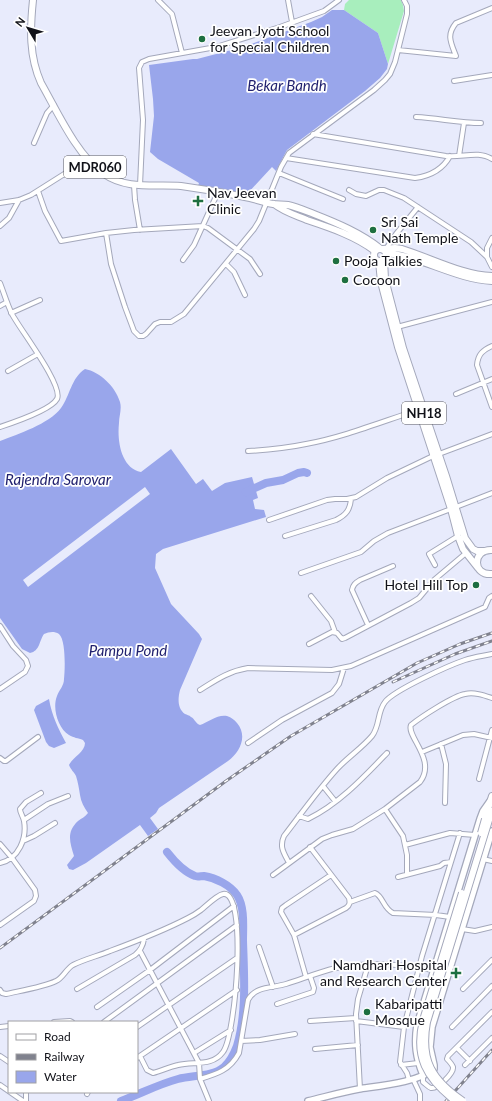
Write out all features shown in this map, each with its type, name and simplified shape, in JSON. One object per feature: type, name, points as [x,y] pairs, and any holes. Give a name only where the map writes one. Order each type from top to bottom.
[{"type":"main road","name":"MDR060","points":[[33,0],[31,39],[34,64],[41,83],[72,137],[88,159],[98,169],[120,182],[137,185],[181,186],[267,202],[274,204],[283,211],[345,234],[382,250]]},
{"type":"main road","name":"NH18","points":[[382,250],[386,257],[381,260],[375,258],[374,254],[382,250]]},
{"type":"main road","points":[[382,250],[402,250],[475,274],[492,276]]},
{"type":"main road","points":[[382,250],[405,256],[461,275],[492,282]]},
{"type":"main road","name":"NH18","points":[[381,260],[397,327],[429,427],[436,455]]},
{"type":"main road","name":"NH18","points":[[381,260],[381,282],[393,328],[418,410],[436,455],[465,538],[468,544],[475,550],[489,550]]},
{"type":"main road","name":"NH18","points":[[454,508],[458,536],[466,553],[480,570],[492,581]]},
{"type":"main road","name":"NH18","points":[[480,570],[477,559],[480,554],[489,550]]},
{"type":"main road","points":[[480,570],[492,574]]},
{"type":"main road","points":[[463,1101],[447,1088],[434,1074],[425,1053],[425,1035],[429,1016],[487,819],[491,798]]},
{"type":"main road","points":[[423,1075],[418,1063],[415,1046],[417,1025],[475,835],[483,811],[491,798]]},
{"type":"main road","points":[[455,1101],[438,1086],[426,1069],[420,1049],[420,1036],[423,1020],[487,819],[492,811]]},
{"type":"main road","points":[[308,1101],[411,1079],[432,1071],[434,1067],[430,1047],[432,1027],[492,831]]},
{"type":"street","points":[[158,0],[172,14],[182,54]]},
{"type":"street","points":[[288,0],[292,22]]},
{"type":"street","points":[[140,230],[134,200],[137,185],[143,120],[139,68],[142,62],[149,59],[216,47],[324,11],[339,0]]},
{"type":"street","points":[[106,233],[111,264],[134,331],[139,336],[146,334],[155,324],[160,322],[171,322],[184,314],[226,264],[259,221],[279,173],[286,158],[292,150],[386,80],[392,69],[407,14],[407,6],[404,0]]},
{"type":"street","points":[[398,50],[456,56],[450,38],[453,27],[456,23],[492,8]]},
{"type":"street","points":[[454,81],[492,74]]},
{"type":"street","points":[[34,143],[48,113],[54,105]]},
{"type":"street","points":[[416,117],[438,118],[464,123],[481,123]]},
{"type":"street","points":[[459,156],[464,123]]},
{"type":"street","points":[[313,134],[450,156],[482,154],[492,159]]},
{"type":"street","points":[[286,158],[415,178],[426,176],[437,170],[450,156]]},
{"type":"street","points":[[0,203],[19,200],[38,191],[88,159]]},
{"type":"street","points":[[279,173],[343,199]]},
{"type":"street","points":[[349,190],[356,194],[366,196],[379,190],[384,190],[404,198],[471,242],[487,258],[492,267]]},
{"type":"street","points":[[38,191],[45,211],[61,241],[106,233],[203,226],[238,249],[250,259],[260,274]]},
{"type":"street","points":[[183,260],[194,245],[218,192]]},
{"type":"street","points":[[0,226],[9,218],[19,200]]},
{"type":"street","points":[[382,250],[418,207]]},
{"type":"street","points":[[487,258],[487,248],[492,238]]},
{"type":"street","points":[[226,264],[234,272],[246,295]]},
{"type":"street","points":[[0,283],[11,313],[38,354],[58,392],[56,400],[48,406],[24,418],[0,427]]},
{"type":"street","points":[[11,313],[40,300]]},
{"type":"street","points":[[0,306],[7,302]]},
{"type":"street","points":[[397,327],[492,302]]},
{"type":"street","points":[[492,346],[480,353],[477,365],[492,407]]},
{"type":"street","points":[[8,371],[38,354]]},
{"type":"street","points":[[456,394],[492,380]]},
{"type":"street","points":[[248,451],[278,449],[308,444],[340,436],[418,410]]},
{"type":"street","points":[[269,520],[327,500],[351,499],[387,478],[436,455],[492,434]]},
{"type":"street","points":[[301,573],[361,552],[374,541],[395,530],[492,493]]},
{"type":"street","points":[[284,536],[336,520],[343,516],[350,506],[351,499]]},
{"type":"street","points":[[435,565],[429,554],[458,536]]},
{"type":"street","points":[[312,596],[331,621],[335,632],[342,639],[419,598],[434,580],[466,553]]},
{"type":"street","points":[[368,625],[352,590],[352,586],[360,580],[393,566]]},
{"type":"street","points":[[200,690],[228,673],[243,669],[332,670],[344,668],[367,660],[485,607],[489,598],[492,596]]},
{"type":"street","points":[[0,626],[13,646],[26,660],[28,666],[25,672],[0,689]]},
{"type":"street","points":[[309,644],[332,632],[335,632]]},
{"type":"street","points":[[289,863],[282,850],[281,842],[284,836],[347,758],[373,735],[381,709],[386,701],[393,695],[457,662],[492,654]]},
{"type":"street","points":[[248,743],[282,720],[332,692],[339,684],[344,668]]},
{"type":"street","points":[[273,875],[310,847],[327,837],[353,829],[385,809],[416,786],[424,778],[425,768],[422,752],[410,730],[413,723],[464,694],[474,693],[492,698]]},
{"type":"street","points":[[479,778],[492,730]]},
{"type":"street","points":[[422,752],[463,735],[474,734],[491,738]]},
{"type":"street","points":[[0,758],[6,761],[38,737]]},
{"type":"street","points":[[441,744],[446,764],[445,803]]},
{"type":"street","points":[[300,816],[308,819],[335,801],[387,753]]},
{"type":"street","points":[[324,786],[335,801]]},
{"type":"street","points":[[0,863],[12,858],[20,848],[24,820],[20,812],[20,808],[26,802],[41,793]]},
{"type":"street","points":[[24,820],[48,804],[68,796]]},
{"type":"street","points":[[385,809],[403,836],[405,845],[406,874]]},
{"type":"street","points":[[22,841],[29,839],[55,823]]},
{"type":"street","points":[[405,845],[450,833],[475,835]]},
{"type":"street","points":[[420,1101],[420,1094],[401,1065],[400,1057],[404,1027],[422,956],[436,915],[450,862],[460,833]]},
{"type":"street","points":[[0,844],[35,890],[36,896],[34,901],[0,925]]},
{"type":"street","points":[[310,847],[349,898],[350,902]]},
{"type":"street","points":[[483,859],[492,861]]},
{"type":"street","points":[[398,877],[450,862]]},
{"type":"street","points":[[277,1004],[313,992],[314,988],[308,977],[294,935],[282,914],[282,908],[331,875]]},
{"type":"street","points":[[294,935],[346,908],[349,906],[350,902],[375,893],[379,895],[388,911],[393,913],[450,917]]},
{"type":"street","points":[[0,990],[2,993],[6,994],[51,983],[60,978],[74,965],[144,938],[189,917],[223,894],[227,894],[231,899],[234,906],[237,925],[237,990],[228,1044],[216,1059],[208,1062],[187,1063],[153,1073],[147,1070],[138,1057],[237,990]]},
{"type":"street","points":[[98,1007],[150,970],[234,906]]},
{"type":"street","points":[[105,1021],[237,925]]},
{"type":"street","points":[[462,929],[475,931],[492,927]]},
{"type":"street","points":[[77,989],[140,951],[144,938]]},
{"type":"street","points":[[259,947],[273,987]]},
{"type":"street","points":[[140,951],[156,984],[199,1063],[200,1078],[209,1101]]},
{"type":"street","points":[[138,1026],[237,958]]},
{"type":"street","points":[[464,989],[492,960]]},
{"type":"street","points":[[200,1078],[217,1074],[230,1066],[239,1053],[248,1000],[251,994],[256,991],[337,968],[374,964],[433,970]]},
{"type":"street","points":[[360,1089],[356,1020],[358,999],[368,965]]},
{"type":"street","points":[[452,1027],[492,986]]},
{"type":"street","points":[[423,1075],[423,1082],[429,1087],[435,1088],[442,1084],[452,1071],[452,1066],[447,1058],[492,1012]]},
{"type":"street","points":[[310,1021],[356,1020],[404,1027]]},
{"type":"street","points":[[194,1053],[231,1030]]},
{"type":"street","points":[[241,1041],[260,1040],[295,1034]]},
{"type":"street","points":[[466,1065],[492,1038]]},
{"type":"street","points":[[315,1049],[358,1045]]},
{"type":"street","points":[[457,1048],[470,1061]]},
{"type":"street","points":[[401,1065],[418,1063]]},
{"type":"street","points":[[11,1093],[25,1101]]},
{"type":"green space","points":[[349,0],[401,0],[404,11],[388,64],[378,33],[344,10],[345,4]]},
{"type":"water","name":"Bekar Bandh","points":[[332,10],[344,10],[378,33],[388,64],[387,69],[380,78],[365,91],[287,150],[276,171],[272,167],[248,193],[216,190],[198,186],[199,183],[158,159],[150,152],[154,116],[149,65],[197,59],[243,47],[311,22]]},
{"type":"water","name":"Pampu Pond","points":[[85,369],[96,373],[111,385],[118,396],[121,407],[119,420],[120,445],[125,459],[134,469],[141,472],[171,449],[196,484],[203,479],[212,491],[225,483],[252,477],[258,498],[253,500],[255,509],[264,510],[266,517],[163,549],[156,554],[155,568],[171,604],[202,639],[180,690],[179,706],[182,712],[189,715],[200,725],[220,716],[227,716],[232,719],[237,723],[242,733],[239,748],[228,761],[159,808],[150,818],[158,829],[148,836],[140,825],[86,863],[73,870],[69,869],[67,865],[74,856],[70,842],[70,833],[74,825],[88,813],[81,800],[76,776],[69,765],[81,752],[85,743],[83,740],[71,736],[65,732],[57,717],[55,706],[58,694],[63,684],[64,675],[63,642],[59,634],[50,632],[44,634],[38,648],[30,653],[22,649],[0,618],[0,441],[33,428],[56,414],[64,403],[80,373]],"holes":[[[145,487],[150,494],[28,587],[23,580]]]},
{"type":"water","points":[[49,699],[56,722],[66,743],[54,748],[49,746],[46,742],[34,710],[36,706]]},
{"type":"waterway","points":[[246,492],[266,483],[283,480],[298,473],[307,473]]},
{"type":"waterway","points":[[121,1101],[171,1081],[214,1073],[224,1067],[232,1057],[237,1046],[240,1033],[244,1007],[243,917],[240,900],[234,891],[222,882],[209,877],[196,876],[187,872],[167,852]]},
{"type":"railway","points":[[0,948],[226,781],[291,736],[417,663],[460,644],[492,633]]},
{"type":"railway","points":[[393,682],[455,654],[492,641]]},
{"type":"railway","points":[[446,1101],[492,1050]]},
{"type":"place","name":"Jeevan Jyoti School for Special Children","points":[[202,39]]},
{"type":"place","name":"Nav Jeevan Clinic","points":[[198,201]]},
{"type":"place","name":"Sri Sai Nath Temple","points":[[373,230]]},
{"type":"place","name":"Pooja Talkies","points":[[336,261]]},
{"type":"place","name":"Cocoon","points":[[345,280]]},
{"type":"place","name":"Hotel Hill Top","points":[[476,585]]},
{"type":"place","name":"Namdhari Hospital and Research Center","points":[[456,973]]},
{"type":"place","name":"Kabaripatti Mosque","points":[[367,1012]]},
{"type":"water label","name":"Rajendra Sarovar","points":[[58,480]]}]
